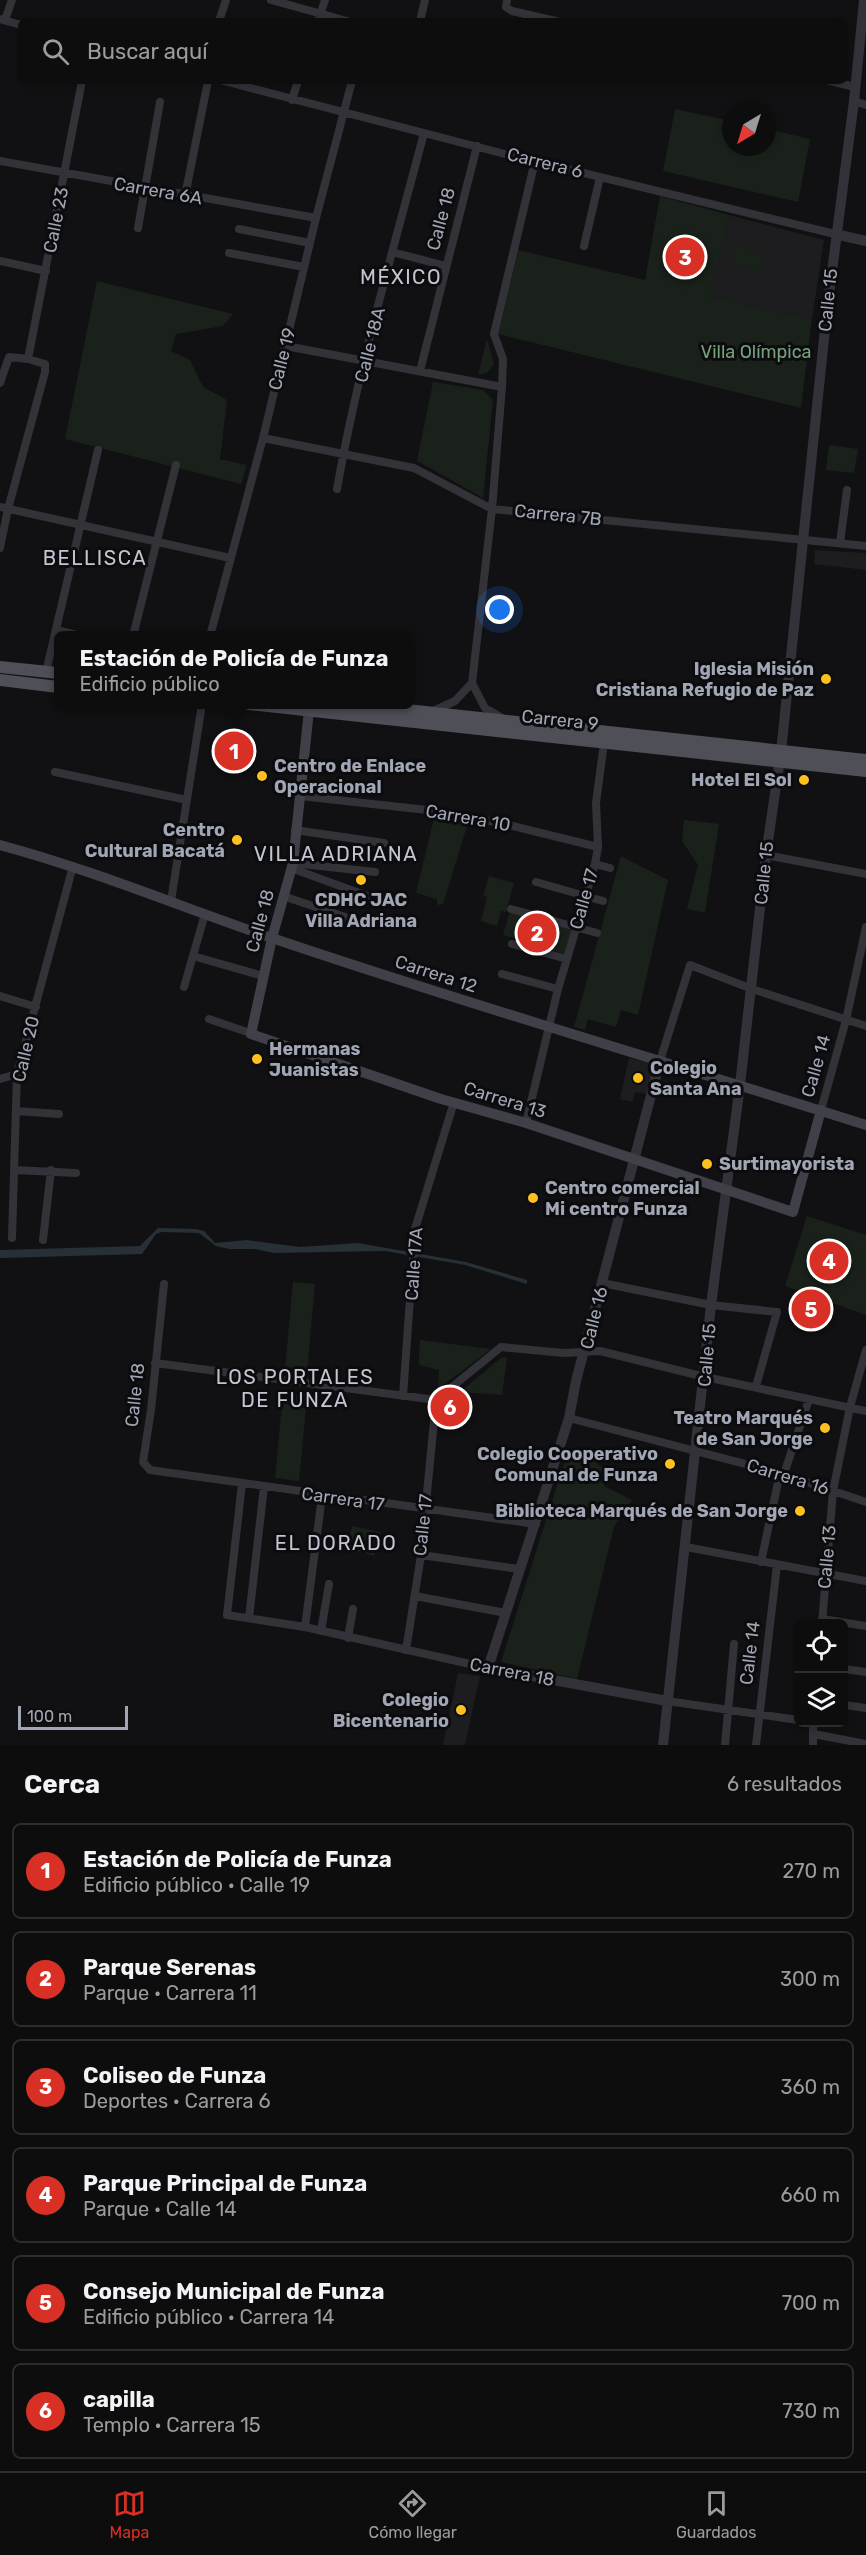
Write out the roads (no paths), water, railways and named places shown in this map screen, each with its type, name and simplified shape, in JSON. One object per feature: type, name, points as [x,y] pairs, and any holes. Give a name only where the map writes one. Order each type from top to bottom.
[{"type":"main road","points":[[0,667],[52,673]]},
{"type":"main road","points":[[0,680],[54,687]]},
{"type":"main road","name":"Carrera 9","points":[[297,709],[604,743],[780,757],[866,760]]},
{"type":"main road","name":"Carrera 9","points":[[390,709],[780,757],[866,771]]},
{"type":"main road","name":"Calle 18","points":[[250,1032],[292,866],[309,710]]},
{"type":"main road","name":"Carrera 12","points":[[0,845],[73,866],[272,938],[550,1028],[740,1084],[866,1125]]},
{"type":"main road","name":"Carrera 13","points":[[250,1032],[253,1036],[297,1051],[453,1102],[526,1123],[793,1212]]},
{"type":"main road","name":"Calle 14","points":[[793,1212],[821,1110]]},
{"type":"street","points":[[12,0],[3,19],[18,24]]},
{"type":"street","points":[[220,18],[226,0]]},
{"type":"street","points":[[271,0],[319,17],[325,0]]},
{"type":"street","points":[[421,18],[424,0]]},
{"type":"street","points":[[507,0],[506,7],[512,11],[543,18]]},
{"type":"street","name":"Calle 15","points":[[663,1745],[705,1377],[711,1305],[780,757],[835,234],[854,101],[864,0]]},
{"type":"street","name":"Calle 23","points":[[28,359],[81,84]]},
{"type":"street","points":[[185,196],[207,84]]},
{"type":"street","name":"Carrera 6","points":[[235,84],[342,113],[866,241]]},
{"type":"street","points":[[292,100],[297,84]]},
{"type":"street","name":"Calle 19","points":[[211,631],[263,438],[351,84]]},
{"type":"street","points":[[842,84],[855,87]]},
{"type":"street","points":[[854,101],[866,105]]},
{"type":"street","points":[[138,228],[143,188],[160,102]]},
{"type":"street","name":"Calle 18A","points":[[337,489],[343,454],[392,252],[424,133]]},
{"type":"street","name":"Calle 18","points":[[420,371],[477,146]]},
{"type":"street","name":"Carrera 6A","points":[[0,161],[316,218]]},
{"type":"street","points":[[509,722],[485,708],[472,683],[492,509],[502,387],[503,359],[494,334],[535,161]]},
{"type":"street","points":[[584,246],[600,177]]},
{"type":"street","points":[[239,230],[310,243]]},
{"type":"street","points":[[392,252],[446,266]]},
{"type":"street","points":[[229,253],[304,267]]},
{"type":"street","points":[[0,261],[46,271]]},
{"type":"street","points":[[286,346],[502,387]]},
{"type":"street","points":[[0,383],[9,357],[45,364],[45,372],[4,508],[0,548]]},
{"type":"street","name":"Carrera 7B","points":[[263,438],[414,468],[492,509],[866,546]]},
{"type":"street","points":[[60,631],[56,630],[98,450]]},
{"type":"street","points":[[134,631],[176,465]]},
{"type":"street","points":[[840,543],[847,490]]},
{"type":"street","points":[[4,508],[230,558]]},
{"type":"street","points":[[52,673],[54,652]]},
{"type":"street","points":[[427,713],[455,701],[472,683]]},
{"type":"street","points":[[171,901],[201,709]]},
{"type":"street","name":"Calle 17","points":[[526,1123],[558,989],[595,864],[596,803],[604,743]]},
{"type":"street","points":[[55,772],[187,800]]},
{"type":"street","name":"Carrera 10","points":[[300,796],[439,812],[500,823],[597,847]]},
{"type":"street","points":[[295,830],[384,843]]},
{"type":"street","points":[[766,855],[866,874]]},
{"type":"street","points":[[595,864],[610,868]]},
{"type":"street","name":"Calle 20","points":[[12,1238],[18,1074],[73,866]]},
{"type":"street","points":[[292,866],[375,872]]},
{"type":"street","points":[[292,866],[370,897]]},
{"type":"street","points":[[536,882],[603,901]]},
{"type":"street","points":[[284,896],[354,920]]},
{"type":"street","points":[[511,909],[597,933]]},
{"type":"street","points":[[184,987],[204,914]]},
{"type":"street","name":"Calle 14","points":[[821,1110],[846,1020],[866,927]]},
{"type":"street","points":[[512,944],[567,959]]},
{"type":"street","points":[[193,956],[263,976]]},
{"type":"street","name":"Calle 16","points":[[488,1668],[569,1418],[576,1381],[586,1351],[660,1061],[690,965],[752,989]]},
{"type":"street","points":[[502,974],[558,989]]},
{"type":"street","points":[[752,989],[866,1026]]},
{"type":"street","points":[[0,996],[36,1006]]},
{"type":"street","name":"Carrera 13","points":[[209,1019],[250,1032]]},
{"type":"street","points":[[0,1079],[18,1074]]},
{"type":"street","name":"Calle 17A","points":[[404,1396],[417,1218],[453,1102]]},
{"type":"street","points":[[16,1111],[59,1113]]},
{"type":"street","points":[[14,1170],[76,1173]]},
{"type":"street","points":[[43,1240],[51,1170]]},
{"type":"street","points":[[602,1283],[711,1305],[777,1312],[756,1386]]},
{"type":"street","name":"Calle 18","points":[[150,1470],[143,1462],[151,1410],[164,1284]]},
{"type":"street","points":[[155,1364],[436,1400],[501,1347],[564,1353],[586,1351],[600,1352],[866,1411]]},
{"type":"street","name":"Calle 13","points":[[822,1619],[833,1491],[850,1407],[866,1350]]},
{"type":"street","points":[[761,1562],[782,1474],[809,1399]]},
{"type":"street","name":"Calle 17","points":[[406,1650],[421,1555],[436,1400]]},
{"type":"street","name":"Carrera 16","points":[[569,1418],[782,1474],[866,1502]]},
{"type":"street","name":"Carrera 17","points":[[150,1470],[322,1496],[536,1524]]},
{"type":"street","name":"Carrera 18","points":[[242,1484],[227,1615],[305,1627],[488,1668],[667,1701],[794,1719]]},
{"type":"street","points":[[249,1618],[264,1487]]},
{"type":"street","points":[[305,1627],[322,1496]]},
{"type":"street","points":[[686,1547],[866,1581]]},
{"type":"street","points":[[421,1555],[519,1569]]},
{"type":"street","name":"Calle 14","points":[[756,1745],[777,1565]]},
{"type":"street","points":[[321,1631],[329,1584]]},
{"type":"street","points":[[415,1596],[506,1613]]},
{"type":"street","points":[[348,1638],[353,1610]]},
{"type":"street","points":[[848,1624],[866,1626]]},
{"type":"street","points":[[724,1745],[734,1644]]},
{"type":"street","points":[[848,1670],[866,1672]]},
{"type":"street","points":[[848,1706],[866,1708]]},
{"type":"street","points":[[813,1727],[813,1745]]},
{"type":"street","points":[[813,1734],[866,1744]]},
{"type":"place","name":"Coliseo de Funza","points":[[685,257]]},
{"type":"place","name":"Iglesia Misión Cristiana Refugio de Paz","points":[[826,679]]},
{"type":"place","name":"Estación de Policía de Funza","points":[[234,751]]},
{"type":"place","name":"Centro de Enlace Operacional","points":[[262,776]]},
{"type":"place","name":"Hotel El Sol","points":[[804,780]]},
{"type":"place","name":"Centro Cultural Bacatá","points":[[237,840]]},
{"type":"place","name":"CDHC JAC Villa Adriana","points":[[361,880]]},
{"type":"place","name":"Parque Serenas","points":[[537,933]]},
{"type":"place","name":"Hermanas Juanistas","points":[[257,1059]]},
{"type":"place","name":"Colegio Santa Ana","points":[[638,1078]]},
{"type":"place","name":"Surtimayorista","points":[[707,1164]]},
{"type":"place","name":"Centro comercial Mi centro Funza","points":[[533,1198]]},
{"type":"place","name":"Parque Principal de Funza","points":[[829,1261]]},
{"type":"place","name":"Consejo Municipal de Funza","points":[[811,1309]]},
{"type":"place","name":"capilla","points":[[450,1407]]},
{"type":"place","name":"Teatro Marqués de San Jorge","points":[[825,1428]]},
{"type":"place","name":"Colegio Cooperativo Comunal de Funza","points":[[670,1464]]},
{"type":"place","name":"Biblioteca Marqués de San Jorge","points":[[800,1511]]},
{"type":"place","name":"Colegio Bicentenario","points":[[461,1710]]},
{"type":"district","name":"MÉXICO","points":[[401,277]]},
{"type":"district","name":"BELLISCA","points":[[95,558]]},
{"type":"district","name":"VILLA ADRIANA","points":[[336,854]]},
{"type":"district","name":"LOS PORTALES DE FUNZA","points":[[295,1388]]},
{"type":"district","name":"EL DORADO","points":[[336,1543]]},
{"type":"park label","name":"Villa Olímpica","points":[[756,352]]}]
